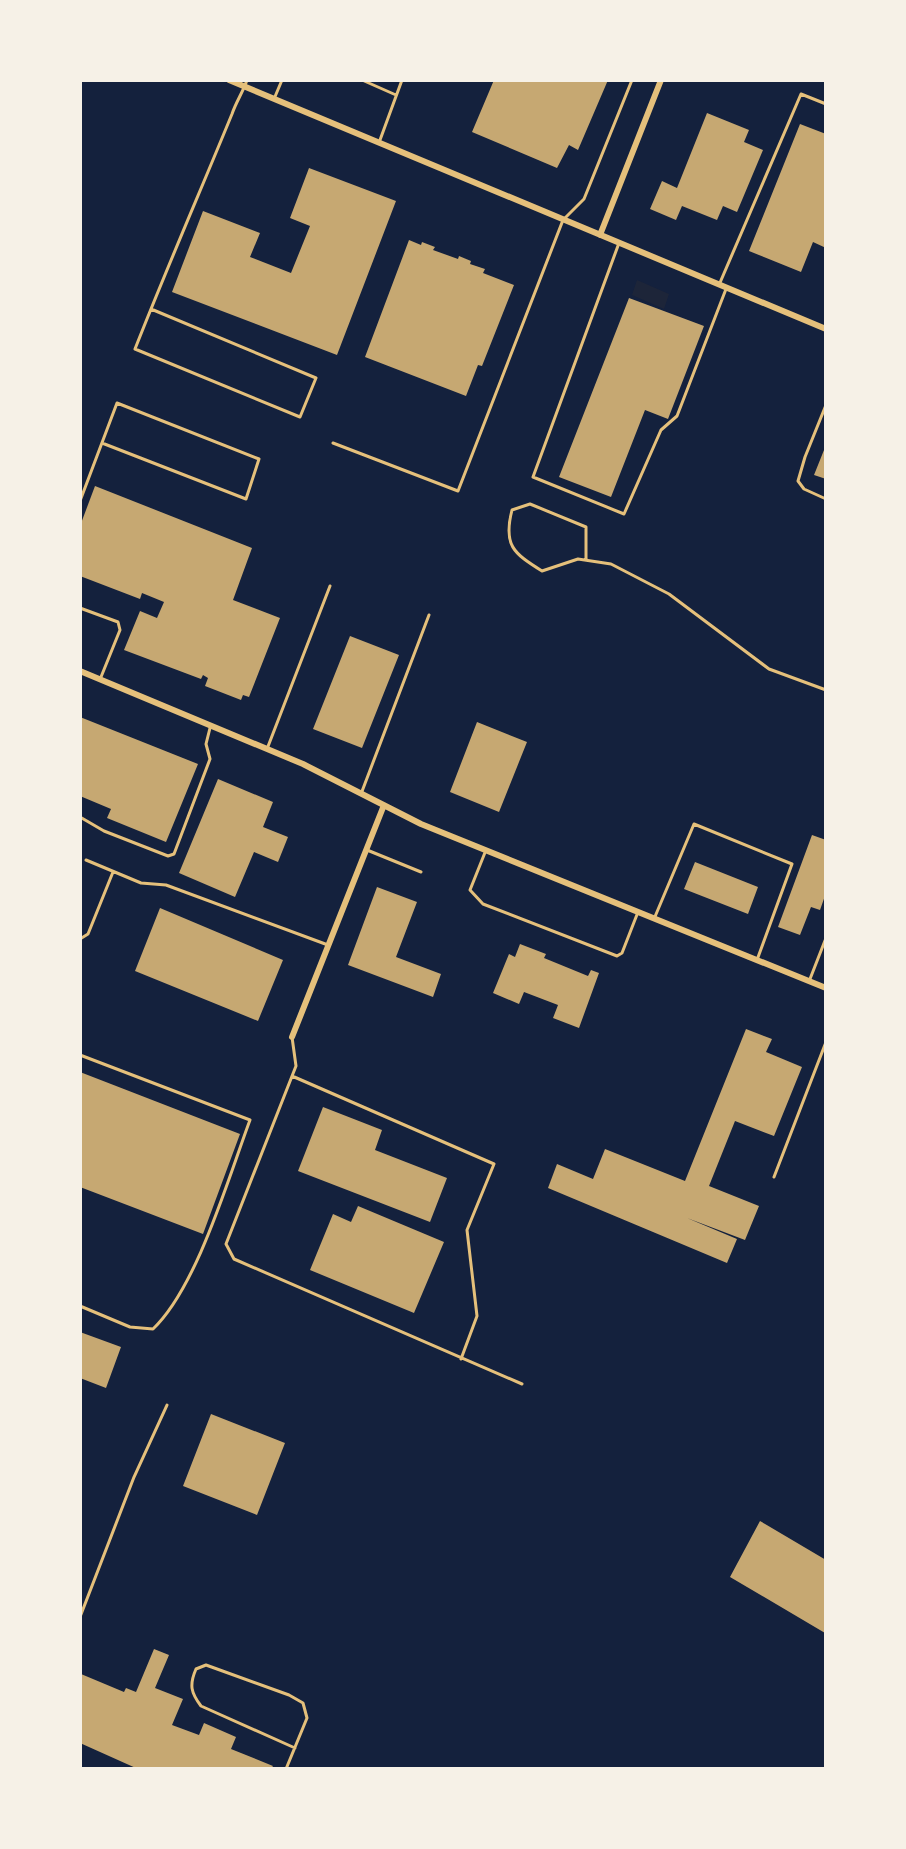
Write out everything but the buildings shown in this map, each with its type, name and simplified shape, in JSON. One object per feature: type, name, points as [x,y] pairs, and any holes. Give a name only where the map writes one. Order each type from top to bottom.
[{"type":"street","points":[[229,80],[246,83],[274,99],[379,144],[826,329]]},
{"type":"street","points":[[600,235],[661,80]]},
{"type":"street","points":[[80,671],[267,749],[421,824],[826,988]]},
{"type":"street","points":[[292,1037],[384,805]]},
{"type":"lane","points":[[274,99],[282,80]]},
{"type":"lane","points":[[362,80],[396,95]]},
{"type":"lane","points":[[379,144],[402,80]]},
{"type":"lane","points":[[333,443],[458,491],[563,220],[584,199],[632,80]]},
{"type":"lane","points":[[151,309],[316,378],[300,417],[135,349],[151,309],[246,83]]},
{"type":"lane","points":[[619,243],[533,477],[624,514],[661,430],[677,416],[722,287],[801,94],[826,104]]},
{"type":"lane","points":[[80,501],[117,403],[259,459],[246,499],[102,443]]},
{"type":"lane","points":[[826,405],[798,481],[804,489],[826,499]]},
{"type":"lane","points":[[586,560],[586,527],[530,504],[512,510],[507,531],[518,556],[542,571],[578,559],[611,564],[669,594],[769,669],[826,690]]},
{"type":"lane","points":[[267,749],[330,586]]},
{"type":"lane","points":[[80,608],[118,622],[120,630],[100,679]]},
{"type":"lane","points":[[361,794],[429,615]]},
{"type":"lane","points":[[80,817],[104,831],[168,856],[174,854],[210,759],[206,744],[211,726]]},
{"type":"lane","points":[[654,919],[694,824],[722,835],[792,864],[757,960]]},
{"type":"lane","points":[[367,850],[421,872]]},
{"type":"lane","points":[[486,850],[470,890],[483,904],[617,956],[622,953],[638,912]]},
{"type":"lane","points":[[86,860],[141,883],[166,885],[328,945]]},
{"type":"lane","points":[[80,939],[88,934],[114,871]]},
{"type":"lane","points":[[809,981],[826,938]]},
{"type":"lane","points":[[292,1037],[296,1066],[226,1244],[234,1259],[522,1384]]},
{"type":"lane","points":[[774,1177],[826,1042]]},
{"type":"lane","points":[[80,1055],[250,1120],[208,1234],[170,1313],[153,1329],[130,1327],[80,1306]]},
{"type":"lane","points":[[292,1076],[494,1164],[467,1230],[477,1316],[461,1359]]},
{"type":"lane","points":[[80,1617],[134,1477],[167,1405]]},
{"type":"lane","points":[[286,1769],[295,1748],[307,1718],[303,1703],[206,1665],[196,1669],[190,1681],[192,1694],[201,1706],[295,1748]]},
{"type":"shaded area","points":[[637,280],[669,294],[664,309],[632,295]]}]
